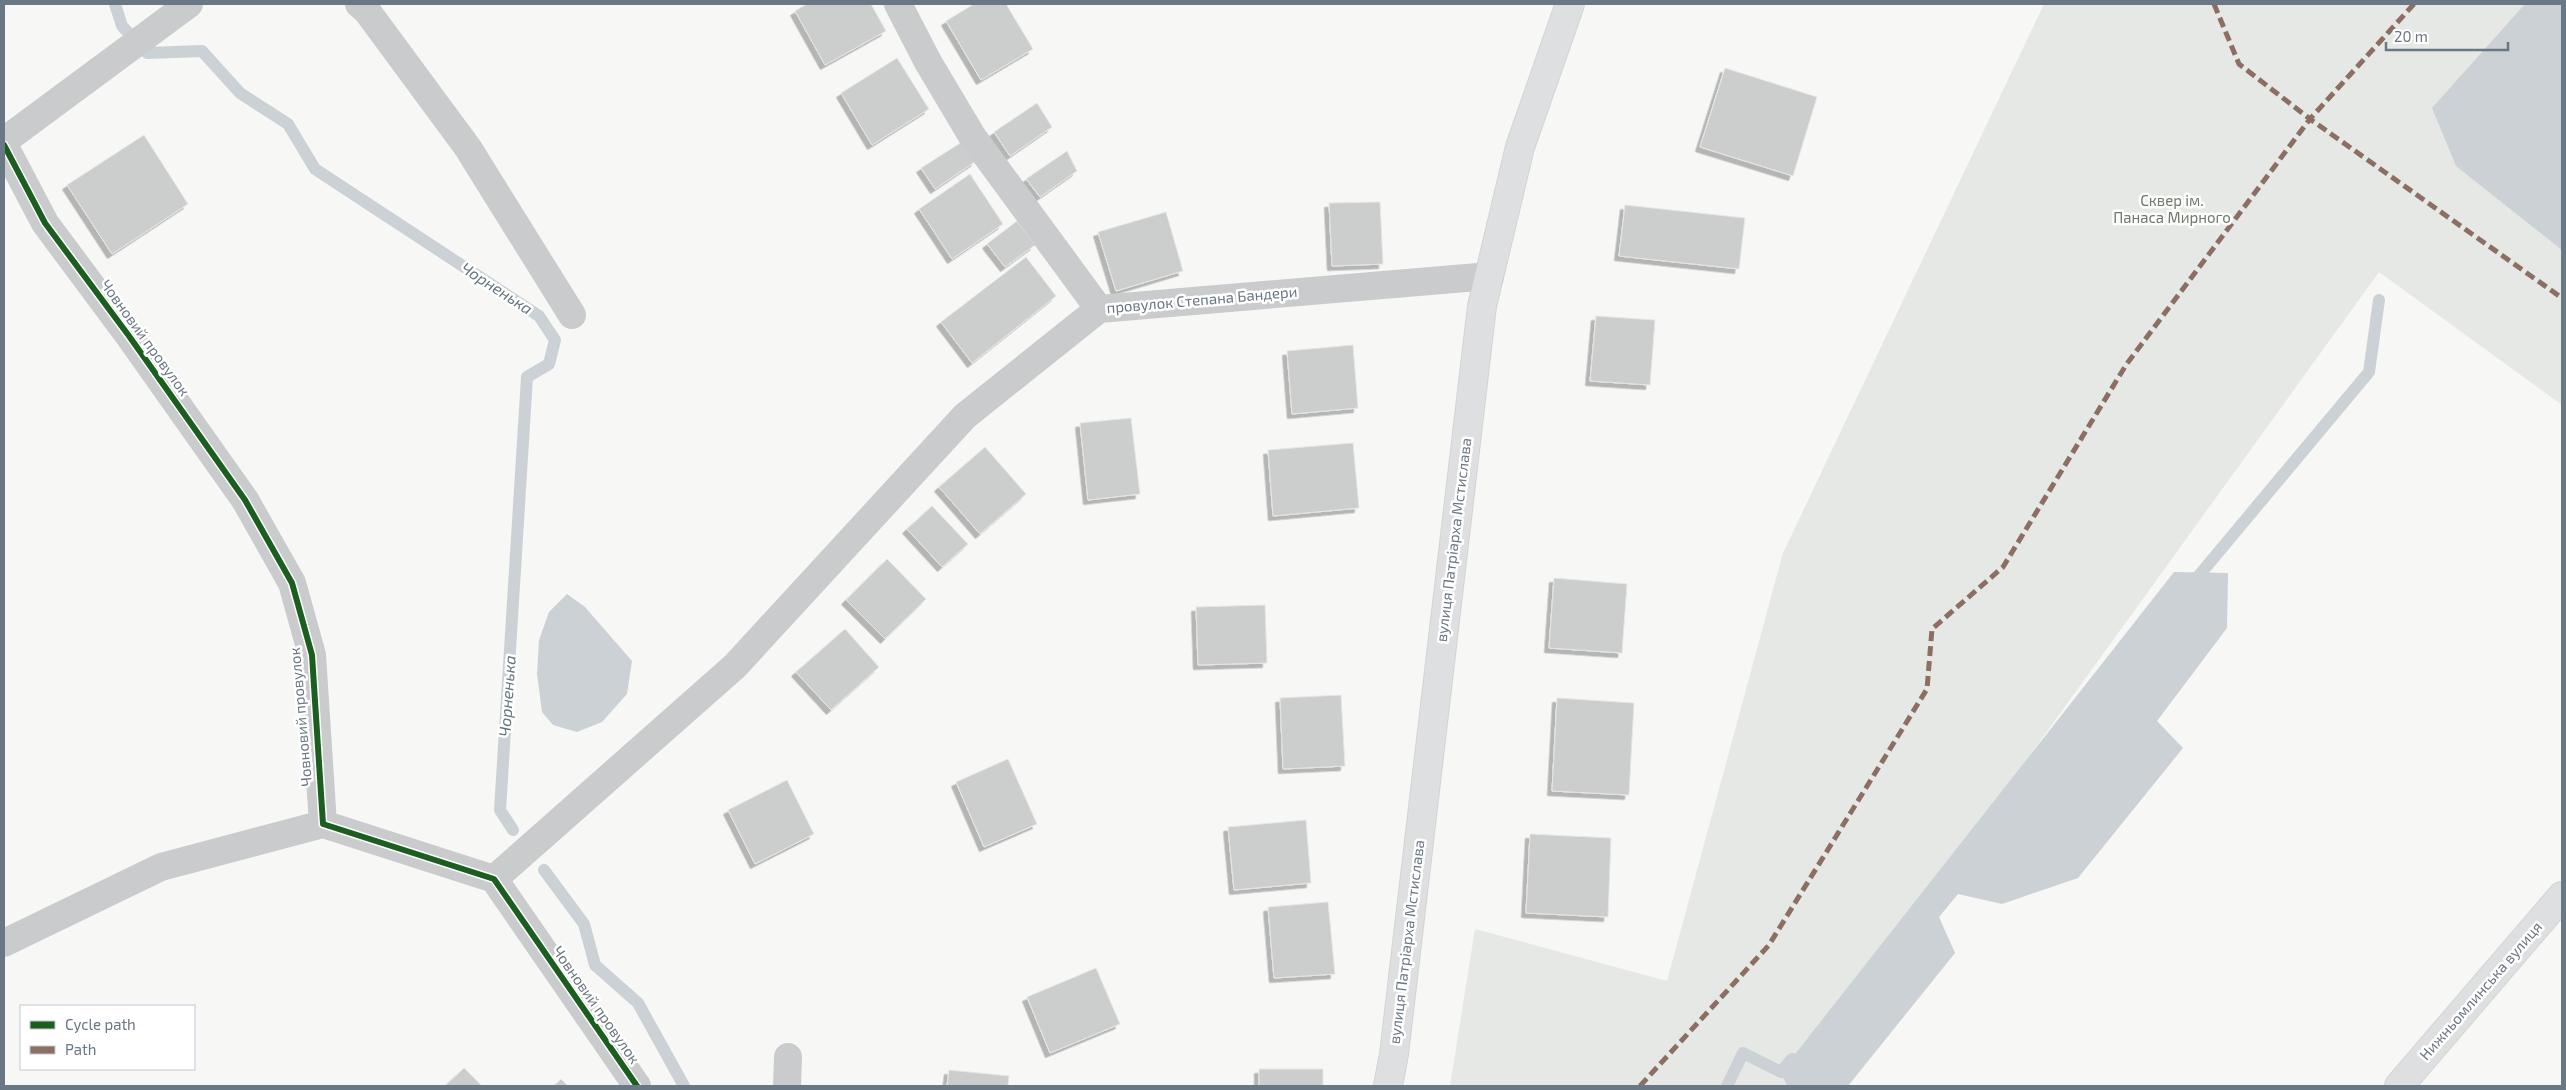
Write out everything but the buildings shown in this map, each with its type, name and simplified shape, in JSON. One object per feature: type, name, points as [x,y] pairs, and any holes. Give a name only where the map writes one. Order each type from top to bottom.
[{"type":"main road","name":"вулиця Патріарха Мстислава","points":[[1388,1086],[1395,1044],[1482,306],[1520,148],[1570,4]]},
{"type":"main road","name":"Нижньомлинська вулиця","points":[[2399,1086],[2562,896]]},
{"type":"street","name":"Човновий провулок","points":[[189,4],[4,143],[46,223],[245,500],[292,582],[312,655],[322,824]]},
{"type":"street","points":[[359,4],[367,11],[468,148],[572,315]]},
{"type":"street","name":"провулок Степана Бандери","points":[[898,4],[928,62],[972,136],[1099,309],[1490,276]]},
{"type":"street","points":[[4,943],[161,867],[322,824],[494,880],[735,666],[965,416],[1099,309]]},
{"type":"street","name":"Човновий провулок","points":[[494,880],[637,1086]]},
{"type":"street","points":[[787,1086],[788,1057]]},
{"type":"green space","name":"Сквер ім. Панаса Мирного","points":[[2044,4],[2562,4],[2562,405],[2379,272],[1791,1086],[1450,1086],[1475,929],[1667,981],[1783,553]]},
{"type":"shaded area","points":[[2525,4],[2562,4],[2562,250],[2456,166],[2432,108]]},
{"type":"shaded area","points":[[2174,572],[2228,573],[2227,628],[2157,721],[2183,748],[2078,878],[2002,904],[1958,894],[1939,917],[1955,953],[1848,1086],[1787,1086],[1781,1072]]},
{"type":"shaded area","points":[[567,594],[585,607],[632,661],[627,694],[602,722],[577,732],[553,725],[542,712],[537,674],[539,640],[549,612]]},
{"type":"waterway","name":"Чорненька","points":[[115,4],[122,26],[147,53],[202,51],[240,93],[288,124],[315,169],[539,316],[555,340],[549,364],[527,377],[500,810],[513,830]]},
{"type":"waterway","points":[[2191,585],[2369,372],[2379,300]]},
{"type":"waterway","name":"Чорненька","points":[[544,870],[584,924],[595,965],[638,1003],[684,1086]]},
{"type":"waterway","points":[[1727,1086],[1743,1053],[1781,1072],[1792,1059]]},
{"type":"marked path","points":[[1640,1086],[1769,945],[1927,689],[1932,629],[2003,567],[2126,365],[2310,119],[2239,64],[2214,4]]},
{"type":"marked path","points":[[2414,4],[2310,119],[2562,298]]},
{"type":"cycle path","points":[[4,145],[45,223],[129,336],[245,500],[292,583],[312,655],[323,824],[494,879],[637,1086]]}]
